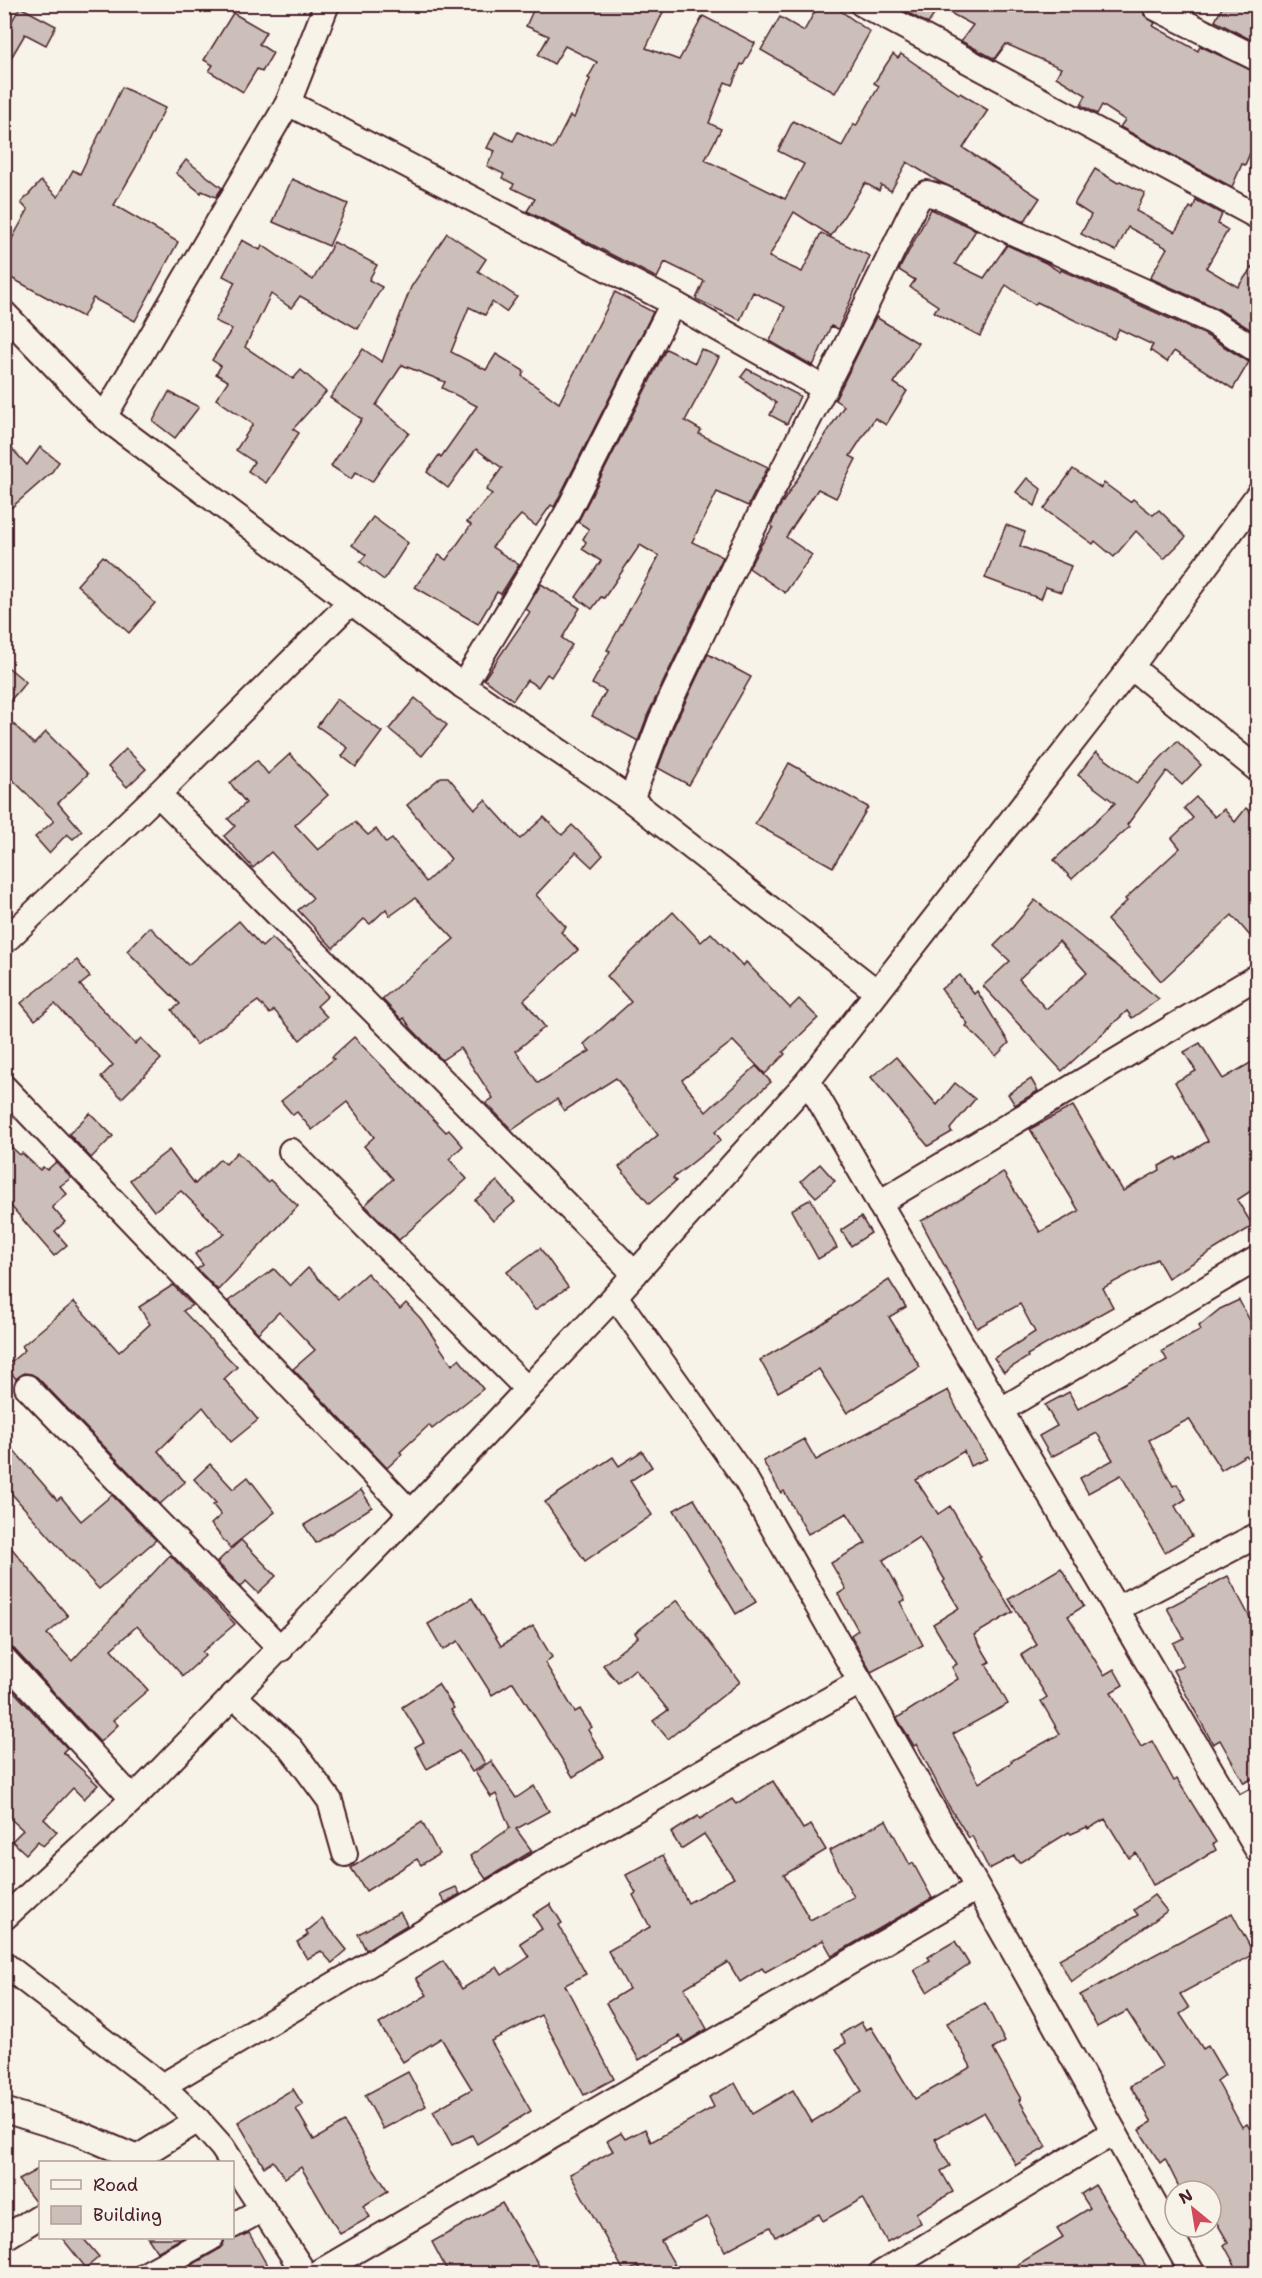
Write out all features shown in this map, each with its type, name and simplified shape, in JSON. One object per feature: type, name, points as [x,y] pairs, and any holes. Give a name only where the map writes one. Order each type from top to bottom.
[{"type":"street","points":[[104,417],[288,103],[327,4]]},
{"type":"street","points":[[862,4],[1257,217]]},
{"type":"street","points":[[1156,8],[1257,59]]},
{"type":"street","points":[[288,103],[673,303],[825,389]]},
{"type":"street","points":[[631,800],[661,720],[744,546],[825,389],[912,211],[918,200],[927,193],[943,198],[1012,232],[1211,321],[1257,351]]},
{"type":"street","points":[[463,686],[567,513],[673,303]]},
{"type":"street","points":[[4,313],[104,417],[463,686],[631,800],[877,992]]},
{"type":"street","points":[[4,1918],[133,1799],[233,1695],[281,1649],[615,1296],[808,1081],[1131,667],[1257,495]]},
{"type":"street","points":[[4,942],[158,794],[351,602]]},
{"type":"street","points":[[1131,667],[1257,770]]},
{"type":"street","points":[[158,794],[634,1274]]},
{"type":"street","points":[[879,1203],[1257,976]]},
{"type":"street","points":[[808,1081],[1236,1811],[1257,1851]]},
{"type":"street","points":[[4,1087],[411,1513]]},
{"type":"street","points":[[291,1151],[527,1389]]},
{"type":"street","points":[[1001,1410],[1257,1258]]},
{"type":"street","points":[[615,1296],[746,1480],[1193,2274]]},
{"type":"street","points":[[27,1387],[281,1649]]},
{"type":"street","points":[[1116,1609],[1257,1535]]},
{"type":"street","points":[[4,1659],[133,1799]]},
{"type":"street","points":[[162,2086],[546,1860],[860,1682]]},
{"type":"street","points":[[233,1695],[291,1748],[330,1801],[345,1854]]},
{"type":"street","points":[[1236,1811],[1257,1799]]},
{"type":"street","points":[[316,2274],[977,1888]]},
{"type":"street","points":[[4,1964],[162,2086],[198,2120],[231,2161]]},
{"type":"street","points":[[4,2110],[78,2133],[134,2160],[198,2120]]},
{"type":"street","points":[[880,2274],[1114,2132]]},
{"type":"street","points":[[234,2165],[305,2274]]},
{"type":"street","points":[[234,2225],[263,2209]]},
{"type":"street","points":[[4,2238],[39,2217]]},
{"type":"street","points":[[146,2274],[209,2239]]},
{"type":"building","points":[[536,4],[667,4],[646,48],[679,60],[703,16],[755,43],[743,65],[741,64],[732,85],[725,82],[709,123],[721,129],[705,160],[785,199],[804,164],[778,151],[793,121],[842,146],[879,86],[874,83],[893,54],[898,58],[901,54],[959,94],[988,110],[963,148],[1040,198],[1024,222],[938,181],[907,162],[891,191],[881,185],[879,191],[865,183],[831,236],[794,212],[769,257],[802,272],[821,233],[870,256],[838,329],[831,326],[813,366],[770,341],[785,307],[753,292],[740,320],[696,299],[704,281],[665,262],[657,278],[527,211],[535,199],[512,188],[514,184],[502,178],[504,174],[487,166],[495,151],[487,148],[495,132],[513,141],[518,132],[553,149],[570,116],[574,118],[590,79],[588,78],[597,62],[565,46],[554,64],[538,55],[549,36],[526,26]]},
{"type":"building","points":[[819,4],[831,4],[870,32],[835,93],[761,50],[780,17],[804,31]]},
{"type":"building","points":[[893,4],[1143,4],[1144,15],[1155,23],[1153,26],[1198,51],[1200,46],[1257,73],[1257,136],[1245,165],[1242,164],[1232,187],[1120,127],[1125,120],[1102,105],[1097,114],[1081,105],[1086,95],[1056,77],[1061,68],[1006,44],[995,59],[961,41],[973,25],[939,7],[928,24]]},
{"type":"building","points":[[1224,4],[1257,4],[1257,43],[1215,21]]},
{"type":"building","points":[[20,7],[56,26],[46,45],[25,34],[4,70],[4,35]]},
{"type":"building","points":[[233,13],[266,32],[259,44],[273,53],[262,72],[257,69],[243,92],[209,71],[213,65],[204,60]]},
{"type":"building","points":[[122,87],[165,108],[114,205],[178,242],[135,321],[93,298],[83,317],[4,274],[4,253],[28,210],[21,203],[41,181],[58,197],[73,170],[80,174]]},
{"type":"building","points":[[186,160],[222,188],[216,197],[202,191],[201,193],[176,173]]},
{"type":"building","points":[[1095,169],[1118,183],[1120,181],[1145,193],[1136,211],[1175,232],[1190,207],[1193,209],[1196,200],[1222,214],[1218,224],[1228,230],[1206,268],[1238,287],[1257,260],[1257,334],[1217,308],[1150,278],[1167,248],[1128,227],[1116,251],[1081,234],[1091,215],[1074,204]]},
{"type":"building","points":[[292,179],[348,204],[329,246],[273,222]]},
{"type":"building","points":[[931,209],[976,230],[955,264],[984,278],[1007,245],[1060,272],[1061,270],[1204,334],[1249,362],[1233,389],[1174,351],[1167,362],[1150,350],[1153,345],[1119,329],[1114,339],[1037,302],[1035,305],[1006,285],[980,336],[934,312],[938,306],[910,287],[915,280],[899,270]]},
{"type":"building","points":[[447,233],[486,259],[478,271],[517,297],[506,312],[492,302],[485,315],[469,307],[451,352],[486,370],[496,354],[524,371],[522,376],[559,403],[615,292],[653,312],[554,507],[551,505],[536,526],[521,515],[492,547],[519,565],[501,594],[497,592],[478,624],[415,587],[439,555],[446,560],[471,525],[467,522],[492,494],[486,490],[502,468],[476,449],[448,488],[427,472],[439,455],[441,457],[477,406],[442,388],[445,382],[402,365],[376,405],[409,433],[372,482],[356,472],[351,479],[331,466],[362,419],[330,398],[363,349],[382,362],[411,287]]},
{"type":"building","points":[[242,240],[260,250],[262,245],[313,280],[334,242],[377,265],[369,280],[382,287],[358,329],[300,296],[291,308],[271,294],[245,347],[293,379],[301,370],[326,392],[293,429],[299,433],[266,483],[248,471],[254,462],[236,450],[253,424],[216,399],[228,381],[216,374],[221,366],[212,360],[232,329],[215,321],[235,282],[223,276]]},
{"type":"building","points":[[876,317],[918,343],[894,383],[907,391],[886,425],[875,418],[850,456],[856,459],[836,498],[818,489],[786,537],[812,555],[785,593],[749,568],[773,527],[771,525],[779,508],[844,406],[835,400]]},
{"type":"building","points":[[666,349],[695,363],[701,349],[719,357],[685,421],[701,430],[699,434],[768,467],[748,506],[717,492],[692,542],[723,557],[648,714],[638,741],[592,716],[606,691],[592,684],[610,651],[607,650],[659,556],[640,545],[604,598],[601,597],[592,609],[576,597],[601,561],[582,549],[586,542],[583,539],[589,529],[578,522]]},
{"type":"building","points":[[747,369],[800,396],[787,424],[770,415],[776,403],[741,377]]},
{"type":"building","points":[[169,392],[199,407],[175,438],[153,421]]},
{"type":"building","points":[[4,440],[27,465],[40,447],[59,462],[51,473],[4,514]]},
{"type":"building","points":[[1073,469],[1101,488],[1104,483],[1130,502],[1133,499],[1153,515],[1159,510],[1186,537],[1164,559],[1136,531],[1114,557],[1095,541],[1093,544],[1044,509]]},
{"type":"building","points":[[1027,478],[1041,489],[1035,506],[1016,492]]},
{"type":"building","points":[[373,517],[408,543],[384,580],[360,562],[366,555],[352,545]]},
{"type":"building","points":[[1006,525],[1025,532],[1020,546],[1071,566],[1061,592],[1046,587],[1041,599],[985,578]]},
{"type":"building","points":[[103,556],[155,603],[129,633],[77,585]]},
{"type":"building","points":[[541,584],[580,608],[562,638],[572,645],[551,677],[547,674],[538,687],[527,680],[513,700],[484,679],[530,612],[526,609]]},
{"type":"building","points":[[708,654],[751,677],[689,785],[658,768],[674,726]]},
{"type":"building","points":[[4,664],[26,682],[4,708]]},
{"type":"building","points":[[415,698],[447,725],[422,756],[389,729]]},
{"type":"building","points":[[337,699],[382,732],[356,767],[342,756],[348,748],[317,726]]},
{"type":"building","points":[[4,715],[34,744],[46,732],[88,774],[58,803],[82,831],[73,839],[67,834],[49,853],[35,837],[54,821],[4,771]]},
{"type":"building","points":[[1177,741],[1201,765],[1182,785],[1167,771],[1127,825],[1129,827],[1072,879],[1054,860],[1115,803],[1078,775],[1096,752],[1137,783]]},
{"type":"building","points":[[126,749],[146,769],[127,787],[108,767]]},
{"type":"building","points":[[290,754],[328,795],[295,825],[318,850],[355,822],[368,835],[376,829],[386,843],[392,839],[426,882],[451,859],[407,805],[441,777],[448,777],[475,809],[485,800],[520,839],[544,817],[562,835],[572,825],[603,855],[592,867],[576,852],[536,895],[566,927],[561,932],[578,950],[524,1000],[545,1027],[516,1051],[538,1083],[590,1051],[584,1044],[631,1002],[607,976],[673,912],[701,942],[711,933],[743,966],[746,962],[790,1008],[799,999],[818,1018],[783,1052],[785,1054],[765,1074],[733,1041],[682,1080],[706,1112],[756,1066],[771,1082],[715,1132],[721,1140],[673,1178],[676,1181],[649,1204],[619,1167],[658,1135],[616,1078],[564,1111],[557,1099],[512,1130],[486,1103],[493,1098],[460,1048],[442,1060],[404,1018],[402,1020],[382,999],[454,939],[415,898],[390,916],[386,909],[370,924],[364,919],[333,948],[298,910],[313,898],[271,852],[253,868],[224,836],[235,826],[228,819],[246,803],[230,783],[257,760],[268,774]]},
{"type":"building","points":[[789,763],[868,807],[833,867],[755,824]]},
{"type":"building","points":[[1196,797],[1215,817],[1224,809],[1235,822],[1246,808],[1257,817],[1257,944],[1232,915],[1161,981],[1107,920],[1127,901],[1125,899],[1180,848],[1172,838],[1193,818],[1184,808]]},
{"type":"building","points":[[1035,900],[1159,999],[1132,1018],[1127,1011],[1062,1071],[983,986],[1010,961],[994,946]],"holes":[[[1059,941],[1087,973],[1046,1009],[1019,979]]]},
{"type":"building","points":[[239,921],[262,947],[272,938],[289,952],[328,996],[317,1006],[327,1017],[300,1040],[274,1010],[270,1014],[258,1001],[196,1045],[172,1010],[180,1004],[127,951],[150,927],[188,965]]},
{"type":"building","points":[[77,960],[90,977],[80,985],[135,1044],[141,1038],[161,1059],[122,1098],[101,1077],[113,1065],[55,1004],[35,1020],[21,1003]]},
{"type":"building","points":[[960,975],[974,994],[977,991],[1009,1043],[996,1056],[966,1026],[968,1024],[941,989]]},
{"type":"building","points":[[354,1037],[446,1132],[449,1130],[463,1146],[449,1159],[467,1179],[399,1240],[365,1205],[393,1179],[364,1146],[374,1137],[347,1102],[312,1130],[297,1112],[293,1115],[281,1101],[334,1059],[332,1057]]},
{"type":"building","points":[[1200,1043],[1223,1079],[1257,1059],[1257,1187],[1237,1200],[1253,1226],[1168,1278],[1157,1259],[1103,1288],[1113,1307],[1027,1355],[1028,1357],[1004,1372],[994,1358],[1035,1332],[1020,1304],[977,1328],[921,1221],[963,1198],[1003,1172],[1040,1232],[1079,1211],[1030,1129],[1073,1106],[1123,1191],[1160,1170],[1159,1166],[1176,1157],[1177,1160],[1208,1141],[1175,1082],[1196,1071],[1184,1052]]},
{"type":"building","points":[[896,1057],[937,1105],[955,1083],[975,1099],[950,1129],[952,1132],[928,1146],[871,1077]]},
{"type":"building","points":[[1031,1079],[1038,1091],[1015,1105],[1008,1094]]},
{"type":"building","points":[[90,1113],[113,1136],[91,1158],[69,1134]]},
{"type":"building","points":[[4,1140],[40,1170],[43,1167],[47,1170],[56,1162],[71,1178],[60,1186],[67,1194],[52,1207],[65,1222],[55,1231],[67,1245],[54,1256],[4,1198]]},
{"type":"building","points":[[169,1150],[195,1184],[220,1159],[226,1164],[237,1152],[267,1182],[270,1180],[298,1206],[218,1290],[197,1269],[203,1265],[195,1254],[225,1234],[181,1191],[154,1211],[130,1180]]},
{"type":"building","points":[[820,1164],[835,1181],[816,1197],[801,1181]]},
{"type":"building","points":[[497,1181],[515,1202],[493,1221],[475,1200]]},
{"type":"building","points":[[811,1199],[837,1248],[818,1259],[791,1210]]},
{"type":"building","points":[[861,1217],[871,1233],[851,1246],[841,1230]]},
{"type":"building","points":[[540,1248],[568,1287],[535,1310],[507,1272]]},
{"type":"building","points":[[308,1268],[338,1299],[367,1273],[400,1309],[406,1303],[421,1319],[452,1365],[459,1359],[483,1389],[432,1429],[429,1425],[400,1452],[402,1454],[387,1468],[293,1369],[315,1350],[279,1312],[258,1333],[228,1301],[274,1269],[290,1286]]},
{"type":"building","points":[[889,1280],[906,1307],[889,1317],[920,1367],[847,1413],[819,1369],[778,1392],[760,1360],[812,1330]]},
{"type":"building","points":[[173,1285],[192,1305],[183,1311],[237,1367],[224,1379],[258,1420],[231,1442],[203,1407],[158,1451],[185,1482],[160,1504],[37,1377],[24,1373],[16,1379],[6,1366],[25,1350],[22,1346],[74,1302],[119,1352],[150,1324],[139,1307]]},
{"type":"building","points":[[1239,1300],[1257,1334],[1257,1473],[1246,1455],[1221,1470],[1189,1419],[1149,1440],[1173,1486],[1177,1484],[1186,1499],[1175,1506],[1192,1536],[1165,1552],[1121,1475],[1088,1493],[1080,1478],[1113,1460],[1097,1433],[1051,1457],[1039,1436],[1057,1426],[1045,1405],[1069,1392],[1078,1409],[1167,1360],[1162,1351],[1201,1330],[1199,1326],[1220,1309]]},
{"type":"building","points":[[948,1390],[987,1459],[970,1466],[964,1451],[916,1480],[938,1514],[950,1506],[1013,1612],[974,1635],[990,1662],[986,1664],[1008,1704],[953,1734],[979,1783],[1011,1761],[1060,1734],[1041,1701],[1047,1697],[1021,1655],[1037,1645],[1009,1599],[1061,1568],[1084,1606],[1068,1616],[1104,1675],[1114,1669],[1123,1685],[1111,1692],[1141,1747],[1152,1741],[1174,1781],[1177,1779],[1216,1842],[1213,1844],[1216,1850],[1184,1870],[1153,1885],[1136,1853],[1129,1858],[1105,1819],[1088,1829],[1087,1827],[1071,1834],[1069,1832],[1019,1863],[1014,1856],[989,1869],[972,1836],[969,1838],[947,1803],[917,1744],[914,1746],[897,1718],[958,1679],[952,1667],[957,1664],[933,1624],[959,1608],[943,1582],[945,1580],[919,1537],[883,1560],[905,1600],[900,1602],[923,1645],[871,1672],[851,1635],[858,1630],[838,1594],[846,1589],[831,1563],[866,1543],[847,1513],[808,1534],[784,1491],[781,1493],[763,1461],[804,1439],[816,1460]]},
{"type":"building","points":[[4,1439],[57,1500],[61,1497],[81,1521],[112,1495],[156,1540],[99,1589],[4,1485]]},
{"type":"building","points":[[642,1451],[652,1467],[630,1481],[652,1515],[585,1561],[545,1502],[613,1457],[619,1466]]},
{"type":"building","points":[[210,1464],[233,1489],[248,1477],[275,1512],[230,1548],[211,1524],[221,1515],[213,1505],[216,1503],[194,1479]]},
{"type":"building","points":[[361,1490],[372,1507],[316,1543],[304,1525]]},
{"type":"building","points":[[694,1499],[756,1602],[736,1614],[674,1510]]},
{"type":"building","points":[[4,1539],[68,1616],[47,1634],[72,1661],[170,1555],[235,1624],[202,1652],[205,1656],[183,1676],[137,1626],[111,1649],[148,1690],[113,1720],[118,1725],[100,1742],[14,1649],[4,1645]]},
{"type":"building","points":[[241,1540],[276,1576],[258,1593],[246,1581],[241,1587],[217,1562]]},
{"type":"building","points":[[1228,1576],[1257,1631],[1257,1776],[1244,1783],[1220,1740],[1213,1744],[1173,1670],[1183,1665],[1173,1643],[1184,1638],[1167,1608]]},
{"type":"building","points":[[472,1598],[501,1646],[533,1626],[552,1657],[545,1663],[575,1712],[580,1709],[592,1727],[588,1730],[604,1757],[573,1777],[513,1682],[492,1695],[458,1641],[443,1650],[428,1624]]},
{"type":"building","points":[[677,1600],[740,1682],[668,1739],[653,1721],[668,1710],[635,1669],[618,1683],[603,1665],[638,1637],[635,1633]]},
{"type":"building","points":[[4,1681],[67,1748],[63,1752],[98,1785],[84,1799],[73,1788],[44,1819],[57,1832],[43,1846],[38,1841],[26,1854],[12,1841],[23,1830],[4,1813]]},
{"type":"building","points":[[438,1684],[454,1708],[451,1710],[485,1763],[472,1772],[459,1751],[427,1769],[415,1747],[424,1742],[402,1707]]},
{"type":"building","points":[[491,1761],[516,1798],[534,1786],[549,1811],[516,1829],[532,1851],[486,1879],[470,1856],[510,1828],[496,1794],[491,1797],[475,1772]]},
{"type":"building","points":[[773,1781],[803,1829],[811,1825],[826,1850],[784,1875],[810,1920],[854,1897],[829,1851],[886,1820],[910,1865],[913,1863],[932,1898],[832,1956],[823,1940],[765,1972],[762,1968],[740,1982],[728,1962],[684,1988],[707,2029],[684,2043],[680,2036],[639,2060],[606,2003],[629,1989],[608,1951],[650,1927],[633,1895],[636,1893],[626,1875],[663,1855],[688,1903],[734,1878],[704,1834],[681,1849],[671,1833],[698,1816],[700,1819],[732,1799],[736,1804]]},
{"type":"building","points":[[422,1822],[439,1854],[421,1865],[417,1859],[366,1891],[351,1868]]},
{"type":"building","points":[[456,1887],[460,1894],[445,1903],[440,1894]]},
{"type":"building","points":[[1154,1895],[1167,1911],[1071,1982],[1059,1959],[1138,1915],[1134,1910]]},
{"type":"building","points":[[550,1904],[562,1923],[559,1925],[586,1974],[565,1985],[614,2079],[584,2095],[541,2015],[491,2041],[531,2111],[477,2144],[472,2135],[452,2145],[433,2111],[472,2089],[441,2038],[403,2062],[379,2024],[427,1995],[416,1978],[443,1961],[462,1989],[497,1967],[502,1975],[529,1957],[520,1943],[542,1929],[533,1915]]},
{"type":"building","points":[[400,1912],[407,1925],[366,1950],[358,1934]]},
{"type":"building","points":[[1232,1913],[1254,1954],[1180,1994],[1189,2008],[1180,2014],[1203,2049],[1208,2046],[1225,2075],[1217,2081],[1242,2127],[1247,2124],[1257,2140],[1257,2274],[1240,2274],[1224,2245],[1228,2242],[1223,2233],[1223,2179],[1175,2179],[1165,2159],[1160,2163],[1139,2130],[1152,2122],[1130,2086],[1163,2067],[1127,2011],[1097,2027],[1080,1995]]},
{"type":"building","points":[[322,1919],[347,1950],[332,1963],[321,1951],[307,1959],[297,1942],[308,1935],[306,1932]]},
{"type":"building","points":[[955,1941],[969,1964],[927,1992],[914,1970],[930,1960],[928,1957]]},
{"type":"building","points":[[985,2003],[1005,2042],[993,2049],[1021,2099],[1019,2100],[1047,2147],[1016,2165],[984,2112],[935,2139],[950,2166],[941,2171],[953,2192],[916,2213],[921,2223],[887,2242],[863,2198],[823,2221],[819,2214],[775,2237],[770,2227],[725,2251],[707,2217],[661,2241],[680,2274],[643,2274],[638,2266],[625,2273],[570,2174],[613,2151],[607,2141],[621,2133],[625,2139],[645,2129],[651,2142],[714,2107],[709,2097],[735,2083],[752,2114],[793,2090],[812,2122],[862,2091],[836,2049],[846,2043],[841,2034],[861,2022],[866,2030],[871,2027],[915,2099],[971,2067],[947,2023]]},
{"type":"building","points":[[408,2072],[426,2106],[383,2129],[365,2095]]},
{"type":"building","points":[[293,2089],[303,2105],[296,2109],[314,2140],[344,2122],[388,2191],[363,2206],[370,2217],[340,2234],[301,2167],[285,2178],[273,2161],[264,2167],[238,2122]]},
{"type":"building","points":[[39,2169],[39,2202],[36,2203],[18,2180]]},
{"type":"building","points":[[1095,2185],[1151,2274],[1002,2274],[1063,2237],[1057,2228],[1090,2208],[1081,2194]]},
{"type":"building","points":[[502,2203],[544,2274],[449,2274],[432,2242]]},
{"type":"building","points":[[249,2233],[268,2267],[256,2274],[176,2274],[218,2250],[225,2239],[232,2240]]},
{"type":"building","points":[[63,2239],[84,2239],[99,2257],[86,2268]]},
{"type":"building","points":[[149,2239],[180,2239],[157,2252]]}]
